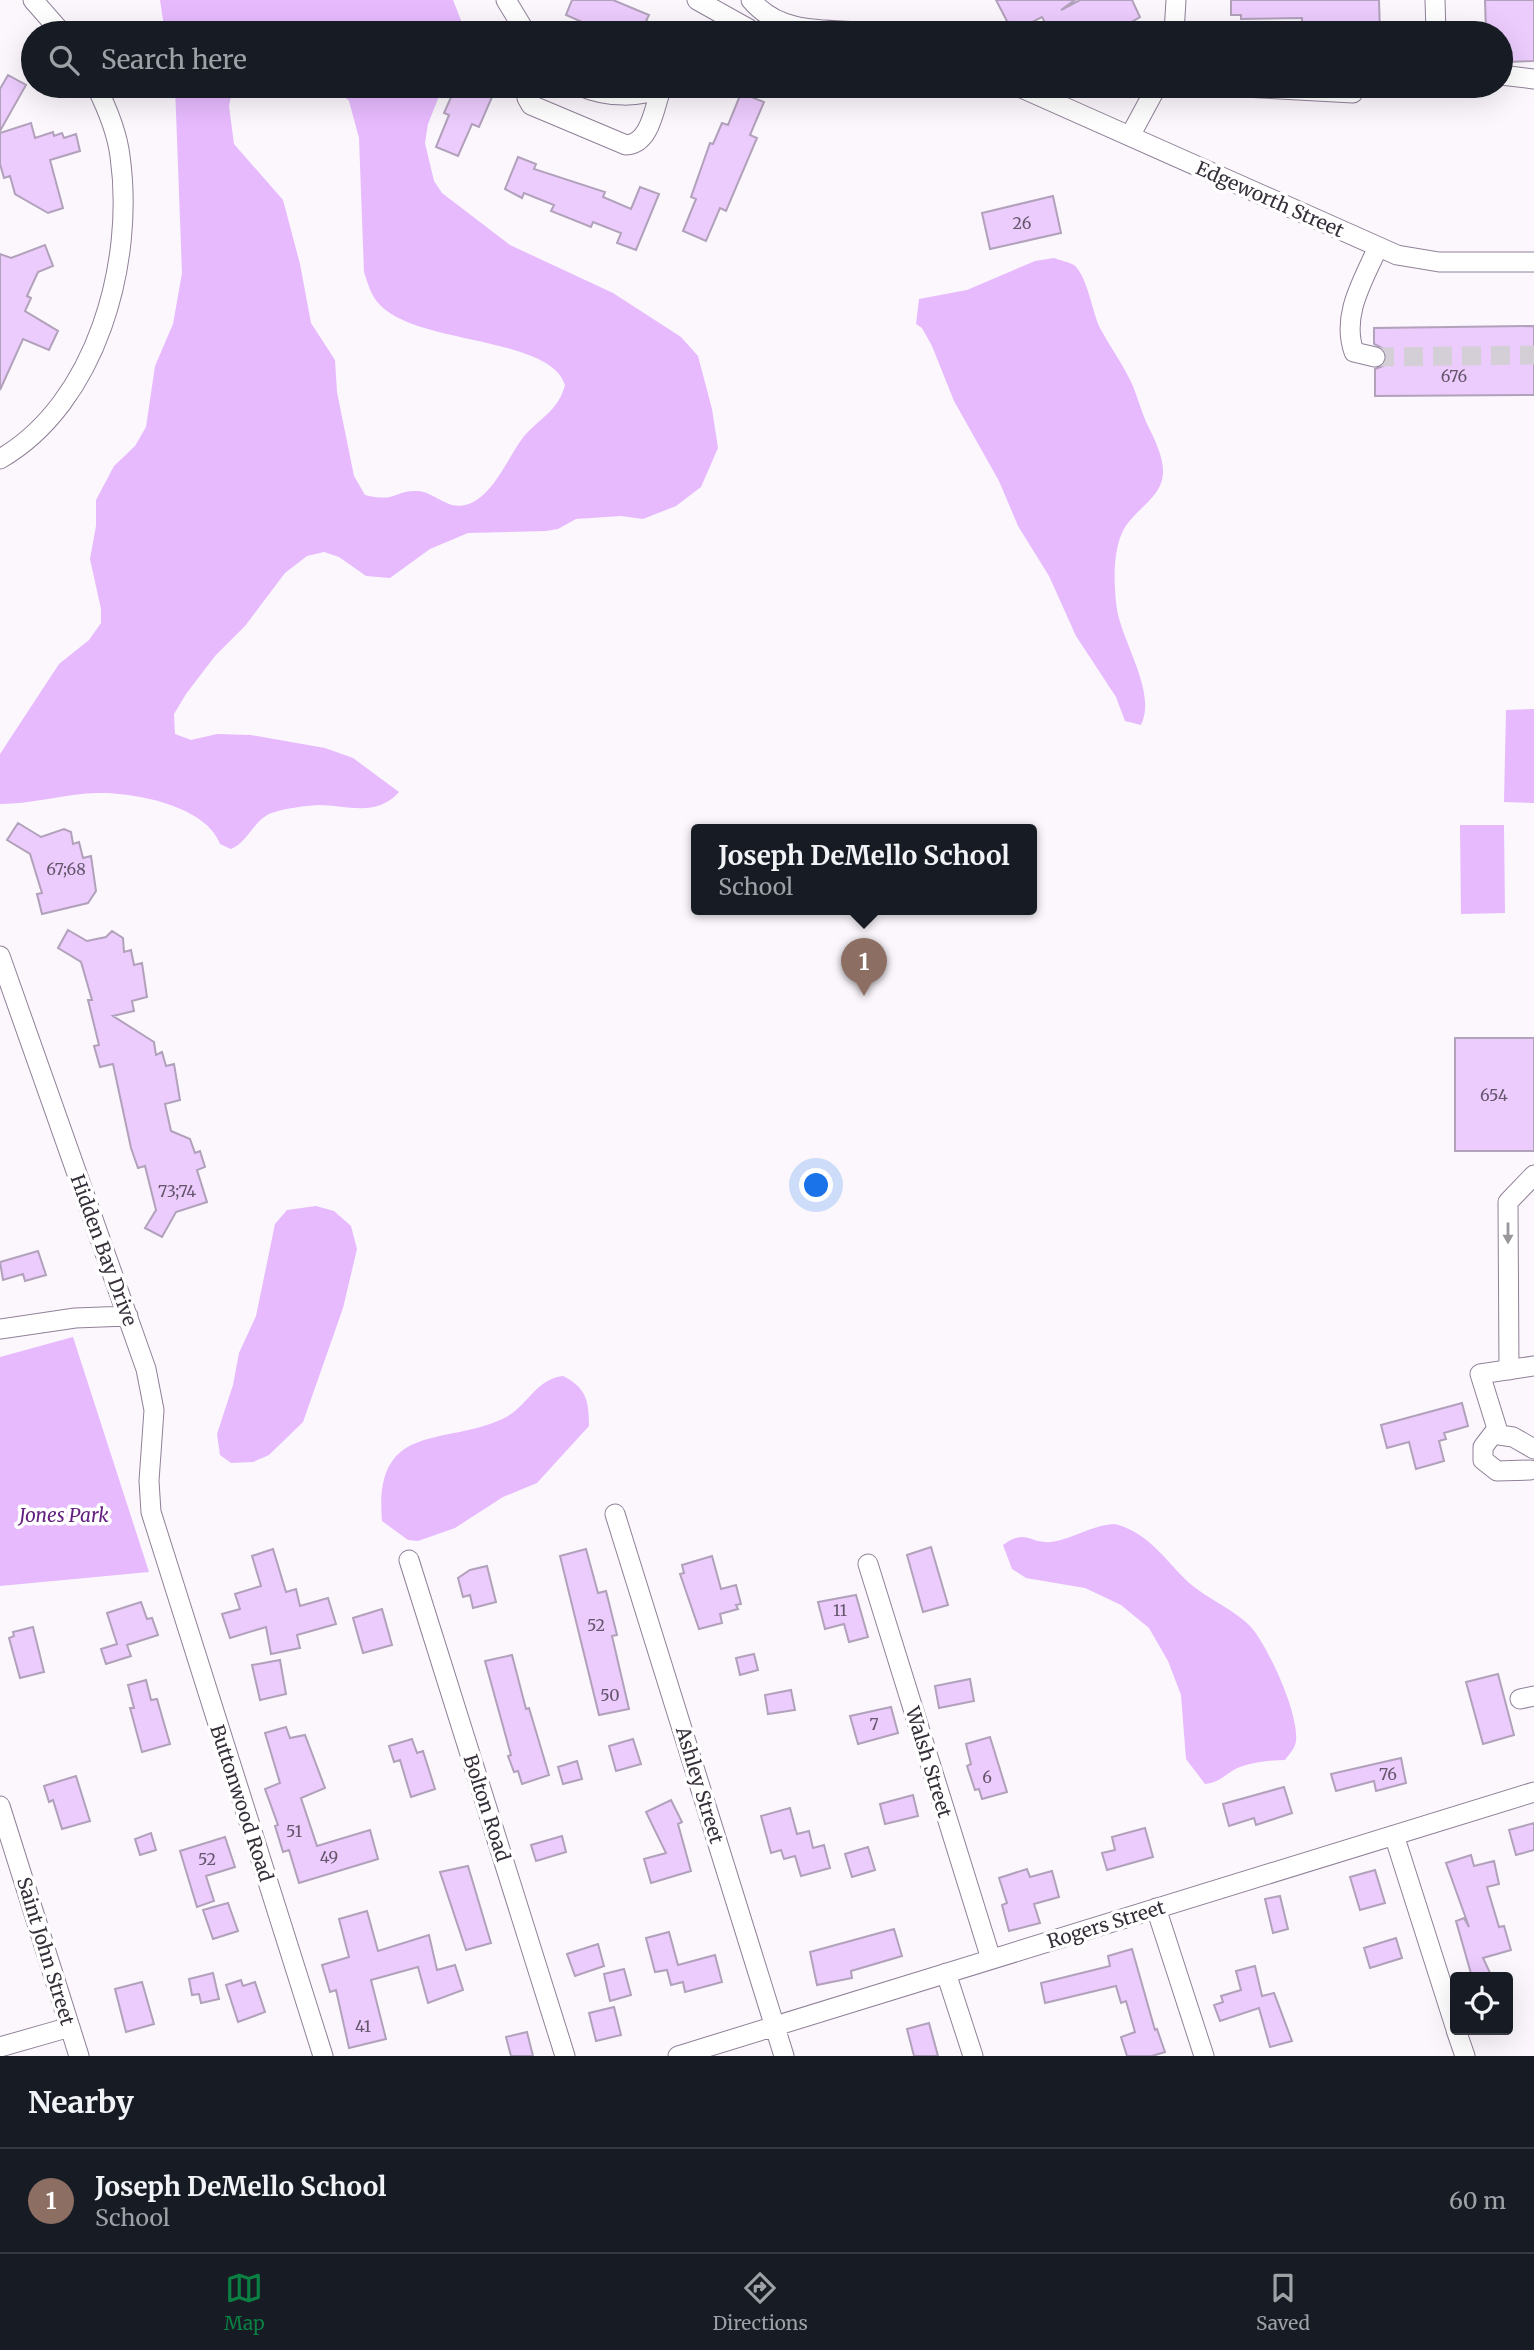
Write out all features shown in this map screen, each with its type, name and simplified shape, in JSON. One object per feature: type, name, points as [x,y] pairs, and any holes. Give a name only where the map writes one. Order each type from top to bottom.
[{"type":"street","points":[[33,0],[51,21]]},
{"type":"street","points":[[506,0],[519,21]]},
{"type":"street","points":[[697,0],[731,21]]},
{"type":"street","points":[[751,0],[769,16],[779,21]]},
{"type":"street","points":[[762,21],[782,0]]},
{"type":"street","points":[[1175,21],[1176,0]]},
{"type":"street","points":[[1435,0],[1436,21]]},
{"type":"street","points":[[1513,76],[1534,79]]},
{"type":"street","points":[[0,459],[34,437],[61,405],[83,367],[110,294],[121,234],[123,180],[114,129],[101,98]]},
{"type":"street","points":[[527,98],[531,105],[626,145],[636,145],[643,138],[661,98]]},
{"type":"street","name":"Edgeworth Street","points":[[1044,98],[1397,255],[1439,262],[1534,262]]},
{"type":"street","points":[[1130,136],[1151,98]]},
{"type":"street","points":[[1375,356],[1354,352],[1348,335],[1351,310],[1378,247]]},
{"type":"street","name":"Hidden Bay Drive","points":[[0,956],[128,1316],[152,1396],[154,1425],[149,1495],[162,1550]]},
{"type":"street","points":[[1509,1370],[1508,1202],[1534,1175]]},
{"type":"street","points":[[0,1329],[75,1318],[128,1316]]},
{"type":"street","points":[[1499,1435],[1480,1374],[1534,1366]]},
{"type":"street","points":[[1533,1471],[1497,1471],[1483,1460],[1483,1447],[1493,1434],[1513,1437],[1534,1449]]},
{"type":"street","name":"Ashley Street","points":[[615,1514],[785,2056]]},
{"type":"street","name":"Buttonwood Road","points":[[162,1550],[323,2056]]},
{"type":"street","name":"Bolton Road","points":[[409,1560],[565,2056]]},
{"type":"street","name":"Walsh Street","points":[[868,1564],[991,1959]]},
{"type":"street","name":"Rogers Street","points":[[678,2056],[1534,1792]]},
{"type":"street","name":"Saint John Street","points":[[0,1806],[79,2056]]},
{"type":"street","points":[[1394,1835],[1450,2009]]},
{"type":"street","points":[[1156,1908],[1204,2056]]},
{"type":"street","points":[[946,1973],[973,2056]]},
{"type":"street","points":[[0,2047],[69,2027]]},
{"type":"street","points":[[1458,2035],[1465,2056]]},
{"type":"green space","points":[[160,0],[453,0],[461,21],[163,21]]},
{"type":"green space","points":[[175,98],[231,98],[229,106],[234,144],[283,200],[300,264],[311,323],[335,360],[337,392],[354,476],[365,495],[383,498],[417,491],[452,505],[465,505],[476,500],[487,492],[526,434],[554,407],[565,385],[554,369],[535,357],[398,318],[380,305],[370,290],[364,272],[359,138],[346,98],[438,98],[428,124],[425,143],[434,181],[442,193],[510,245],[613,293],[681,337],[698,356],[712,409],[718,448],[701,487],[676,506],[643,519],[621,516],[576,519],[558,529],[546,531],[468,533],[430,549],[390,578],[366,576],[339,557],[324,552],[307,556],[285,573],[245,626],[215,656],[186,694],[174,714],[175,734],[191,740],[217,734],[251,735],[325,748],[353,758],[399,792],[390,800],[371,808],[318,805],[275,812],[262,819],[243,841],[231,849],[220,844],[200,819],[184,810],[147,798],[96,793],[0,804],[0,754],[59,664],[89,640],[101,623],[101,609],[90,559],[96,526],[96,500],[114,466],[135,446],[146,427],[155,366],[173,324],[182,273]]},
{"type":"green space","points":[[1054,258],[1074,265],[1079,270],[1100,328],[1132,384],[1162,462],[1163,473],[1158,490],[1122,533],[1115,567],[1118,616],[1145,696],[1141,725],[1125,721],[1116,697],[1076,636],[1049,576],[1018,526],[999,481],[954,401],[932,346],[922,328],[916,324],[919,299],[967,290],[1035,261]]},
{"type":"green space","points":[[1534,709],[1534,803],[1504,802],[1506,710]]},
{"type":"green space","points":[[1460,825],[1504,825],[1505,913],[1461,914]]},
{"type":"green space","points":[[316,1206],[334,1211],[351,1226],[357,1249],[343,1308],[303,1422],[269,1455],[253,1462],[231,1463],[220,1455],[217,1434],[233,1385],[239,1353],[256,1316],[275,1224],[287,1210]]},
{"type":"green space","name":"Jones Park","points":[[73,1337],[149,1572],[0,1586],[0,1357]]},
{"type":"green space","points":[[563,1376],[585,1396],[589,1426],[537,1483],[503,1497],[455,1528],[418,1541],[408,1540],[382,1521],[382,1488],[390,1465],[403,1451],[420,1441],[486,1425],[508,1416],[546,1382]]},
{"type":"green space","points":[[1115,1524],[1137,1533],[1193,1586],[1251,1627],[1274,1665],[1293,1715],[1296,1741],[1285,1760],[1245,1765],[1215,1782],[1205,1784],[1186,1759],[1181,1695],[1168,1661],[1149,1628],[1121,1605],[1085,1588],[1026,1578],[1012,1569],[1003,1545],[1022,1537],[1051,1542]]},
{"type":"building","points":[[572,0],[613,0],[649,15],[646,21],[580,21],[566,15]]},
{"type":"building","points":[[996,0],[1075,0],[1061,10],[1080,0],[1132,0],[1140,17],[1133,21],[1044,21],[1042,17],[1034,21],[1007,21]]},
{"type":"building","points":[[1231,0],[1379,0],[1380,21],[1241,19],[1241,15],[1231,15]]},
{"type":"building","points":[[1485,0],[1534,0],[1534,61],[1513,62],[1513,21],[1486,21]]},
{"type":"building","points":[[8,75],[21,82],[21,94],[0,131],[0,89]]},
{"type":"building","points":[[451,98],[492,98],[479,127],[472,124],[458,156],[436,147],[449,115],[444,113]]},
{"type":"building","points":[[739,98],[754,98],[764,102],[750,135],[757,138],[726,211],[720,208],[706,241],[683,231],[696,199],[691,197],[710,143],[713,144],[722,123],[728,125]]},
{"type":"building","points":[[31,123],[35,138],[53,132],[54,136],[62,133],[64,138],[76,134],[80,151],[50,160],[63,208],[48,213],[15,194],[10,176],[4,178],[0,164],[0,133]]},
{"type":"building","points":[[518,157],[536,164],[534,169],[605,192],[603,197],[631,209],[640,187],[659,194],[636,250],[617,243],[621,233],[593,222],[591,227],[551,211],[554,205],[524,193],[522,198],[505,189]]},
{"type":"building","points":[[1053,196],[1061,233],[990,249],[982,213]]},
{"type":"building","points":[[45,245],[53,266],[38,272],[27,296],[31,298],[25,311],[58,331],[49,350],[23,339],[0,390],[0,254],[11,258]]},
{"type":"building","points":[[1534,326],[1534,395],[1375,396],[1375,369],[1383,366],[1387,359],[1384,349],[1374,344],[1374,328]]},
{"type":"building","points":[[18,823],[41,837],[64,829],[71,832],[73,844],[79,842],[83,858],[91,856],[96,891],[88,903],[42,914],[37,894],[42,893],[30,854],[7,840]]},
{"type":"building","points":[[68,930],[87,941],[106,937],[112,931],[123,938],[124,952],[131,950],[134,965],[142,963],[147,997],[132,1001],[134,1011],[113,1016],[154,1042],[156,1055],[162,1052],[166,1066],[174,1064],[180,1100],[165,1104],[171,1131],[190,1139],[195,1153],[200,1151],[205,1167],[197,1170],[207,1202],[176,1212],[162,1237],[145,1228],[156,1210],[145,1166],[138,1168],[131,1148],[113,1064],[100,1067],[94,1046],[99,1045],[88,1000],[92,1000],[81,962],[58,948]]},
{"type":"building","points":[[1455,1038],[1534,1038],[1534,1151],[1455,1151]]},
{"type":"building","points":[[38,1251],[46,1275],[25,1281],[23,1274],[3,1280],[0,1262]]},
{"type":"building","points":[[1462,1403],[1468,1426],[1444,1433],[1446,1439],[1439,1441],[1444,1461],[1416,1469],[1409,1442],[1387,1448],[1381,1425]]},
{"type":"building","points":[[931,1547],[948,1605],[923,1612],[907,1555]]},
{"type":"building","points":[[273,1549],[286,1592],[296,1589],[300,1606],[328,1598],[336,1624],[297,1635],[300,1648],[271,1654],[266,1627],[230,1638],[222,1614],[240,1609],[235,1594],[261,1586],[252,1556]]},
{"type":"building","points":[[586,1549],[598,1593],[606,1591],[617,1635],[612,1636],[629,1709],[599,1715],[560,1556]]},
{"type":"building","points":[[712,1556],[721,1589],[736,1585],[741,1604],[736,1605],[738,1609],[720,1614],[722,1623],[699,1629],[680,1574],[684,1573],[682,1565]]},
{"type":"building","points":[[487,1566],[496,1602],[473,1608],[470,1595],[463,1597],[458,1578],[470,1570]]},
{"type":"building","points":[[856,1595],[868,1637],[849,1642],[844,1624],[825,1629],[818,1602]]},
{"type":"building","points":[[141,1602],[147,1619],[152,1618],[158,1635],[127,1645],[131,1656],[106,1664],[101,1649],[117,1644],[107,1613]]},
{"type":"building","points":[[382,1609],[392,1645],[363,1653],[353,1618]]},
{"type":"building","points":[[33,1627],[44,1672],[20,1678],[9,1638],[14,1636],[13,1632]]},
{"type":"building","points":[[754,1654],[758,1670],[740,1675],[736,1658]]},
{"type":"building","points":[[512,1655],[526,1709],[529,1708],[549,1775],[522,1784],[518,1771],[514,1772],[508,1756],[511,1755],[485,1661]]},
{"type":"building","points":[[280,1660],[286,1694],[260,1700],[252,1665]]},
{"type":"building","points":[[1498,1674],[1514,1735],[1483,1744],[1466,1682]]},
{"type":"building","points":[[970,1679],[974,1701],[939,1708],[935,1686]]},
{"type":"building","points":[[146,1680],[151,1700],[157,1699],[170,1744],[142,1752],[130,1708],[134,1708],[128,1685]]},
{"type":"building","points":[[791,1690],[795,1710],[768,1714],[765,1695]]},
{"type":"building","points":[[891,1707],[898,1733],[858,1744],[850,1716]]},
{"type":"building","points":[[286,1727],[290,1738],[305,1735],[325,1788],[301,1798],[317,1846],[370,1830],[378,1859],[299,1883],[289,1850],[283,1852],[275,1826],[278,1825],[265,1789],[280,1783],[265,1733]]},
{"type":"building","points":[[990,1737],[1007,1792],[982,1799],[979,1789],[975,1790],[967,1766],[971,1764],[966,1744]]},
{"type":"building","points":[[412,1739],[417,1753],[423,1751],[435,1789],[411,1797],[400,1760],[394,1762],[389,1746]]},
{"type":"building","points":[[633,1739],[641,1764],[616,1771],[609,1746]]},
{"type":"building","points":[[1401,1758],[1406,1783],[1376,1791],[1374,1781],[1336,1791],[1331,1774]]},
{"type":"building","points":[[577,1761],[582,1779],[563,1784],[558,1767]]},
{"type":"building","points":[[76,1776],[90,1821],[62,1829],[53,1800],[49,1802],[44,1786]]},
{"type":"building","points":[[1284,1787],[1292,1813],[1256,1825],[1254,1818],[1229,1826],[1223,1804]]},
{"type":"building","points":[[913,1795],[918,1816],[885,1824],[880,1804]]},
{"type":"building","points":[[671,1800],[682,1822],[678,1824],[691,1871],[651,1883],[644,1859],[666,1853],[646,1812]]},
{"type":"building","points":[[790,1808],[797,1834],[809,1831],[813,1848],[824,1845],[830,1868],[801,1876],[795,1856],[784,1859],[781,1850],[771,1853],[761,1816]]},
{"type":"building","points":[[1534,1823],[1534,1850],[1516,1855],[1509,1830]]},
{"type":"building","points":[[1145,1828],[1153,1857],[1107,1870],[1102,1853],[1115,1850],[1112,1837]]},
{"type":"building","points":[[151,1833],[156,1850],[140,1855],[135,1839]]},
{"type":"building","points":[[562,1836],[566,1852],[536,1861],[531,1845]]},
{"type":"building","points":[[225,1837],[235,1867],[206,1876],[214,1901],[197,1907],[180,1851]]},
{"type":"building","points":[[868,1847],[875,1870],[852,1877],[845,1854]]},
{"type":"building","points":[[1471,1855],[1474,1866],[1494,1861],[1499,1884],[1487,1887],[1499,1927],[1504,1926],[1511,1950],[1483,1958],[1490,1972],[1471,1972],[1456,1921],[1464,1918],[1469,1927],[1446,1863]]},
{"type":"building","points":[[468,1866],[491,1943],[466,1950],[440,1872]]},
{"type":"building","points":[[1027,1869],[1030,1877],[1052,1871],[1059,1897],[1034,1904],[1040,1923],[1009,1931],[1002,1905],[1007,1903],[999,1878]]},
{"type":"building","points":[[1375,1870],[1385,1903],[1360,1910],[1350,1877]]},
{"type":"building","points":[[1280,1896],[1288,1929],[1273,1933],[1265,1899]]},
{"type":"building","points":[[228,1903],[238,1931],[213,1939],[203,1910]]},
{"type":"building","points":[[367,1911],[378,1951],[429,1935],[437,1970],[455,1965],[463,1990],[428,2003],[418,1967],[371,1980],[386,2039],[349,2048],[336,1990],[330,1992],[322,1965],[349,1957],[339,1919]]},
{"type":"building","points":[[894,1929],[902,1956],[851,1971],[852,1978],[817,1985],[810,1952]]},
{"type":"building","points":[[669,1932],[678,1965],[715,1955],[722,1982],[685,1992],[683,1982],[671,1985],[667,1970],[655,1972],[646,1938]]},
{"type":"building","points":[[1396,1938],[1402,1958],[1370,1968],[1364,1948]]},
{"type":"building","points":[[598,1944],[604,1966],[575,1976],[567,1954]]},
{"type":"building","points":[[1132,1949],[1155,2030],[1157,2029],[1165,2052],[1152,2056],[1127,2056],[1121,2037],[1135,2032],[1126,2001],[1121,2003],[1116,1986],[1045,2003],[1041,1983],[1110,1966],[1108,1956]]},
{"type":"building","points":[[1255,1966],[1262,1996],[1274,1993],[1292,2041],[1270,2047],[1259,2008],[1220,2021],[1214,2005],[1223,2002],[1221,1996],[1241,1990],[1236,1971]]},
{"type":"building","points":[[624,1969],[631,1995],[610,2001],[604,1974]]},
{"type":"building","points":[[213,1973],[219,1999],[201,2003],[199,1994],[192,1995],[189,1979]]},
{"type":"building","points":[[241,1980],[243,1986],[255,1982],[265,2012],[238,2022],[226,1985]]},
{"type":"building","points":[[142,1982],[154,2024],[126,2032],[115,1989]]},
{"type":"building","points":[[614,2007],[621,2035],[596,2041],[589,2013]]},
{"type":"building","points":[[929,2023],[938,2056],[914,2056],[907,2029]]},
{"type":"building","points":[[527,2032],[533,2056],[511,2056],[506,2037]]},
{"type":"tunnel","points":[[1375,357],[1534,355]]},
{"type":"place","name":"Joseph DeMello School","points":[[864,996]]}]
